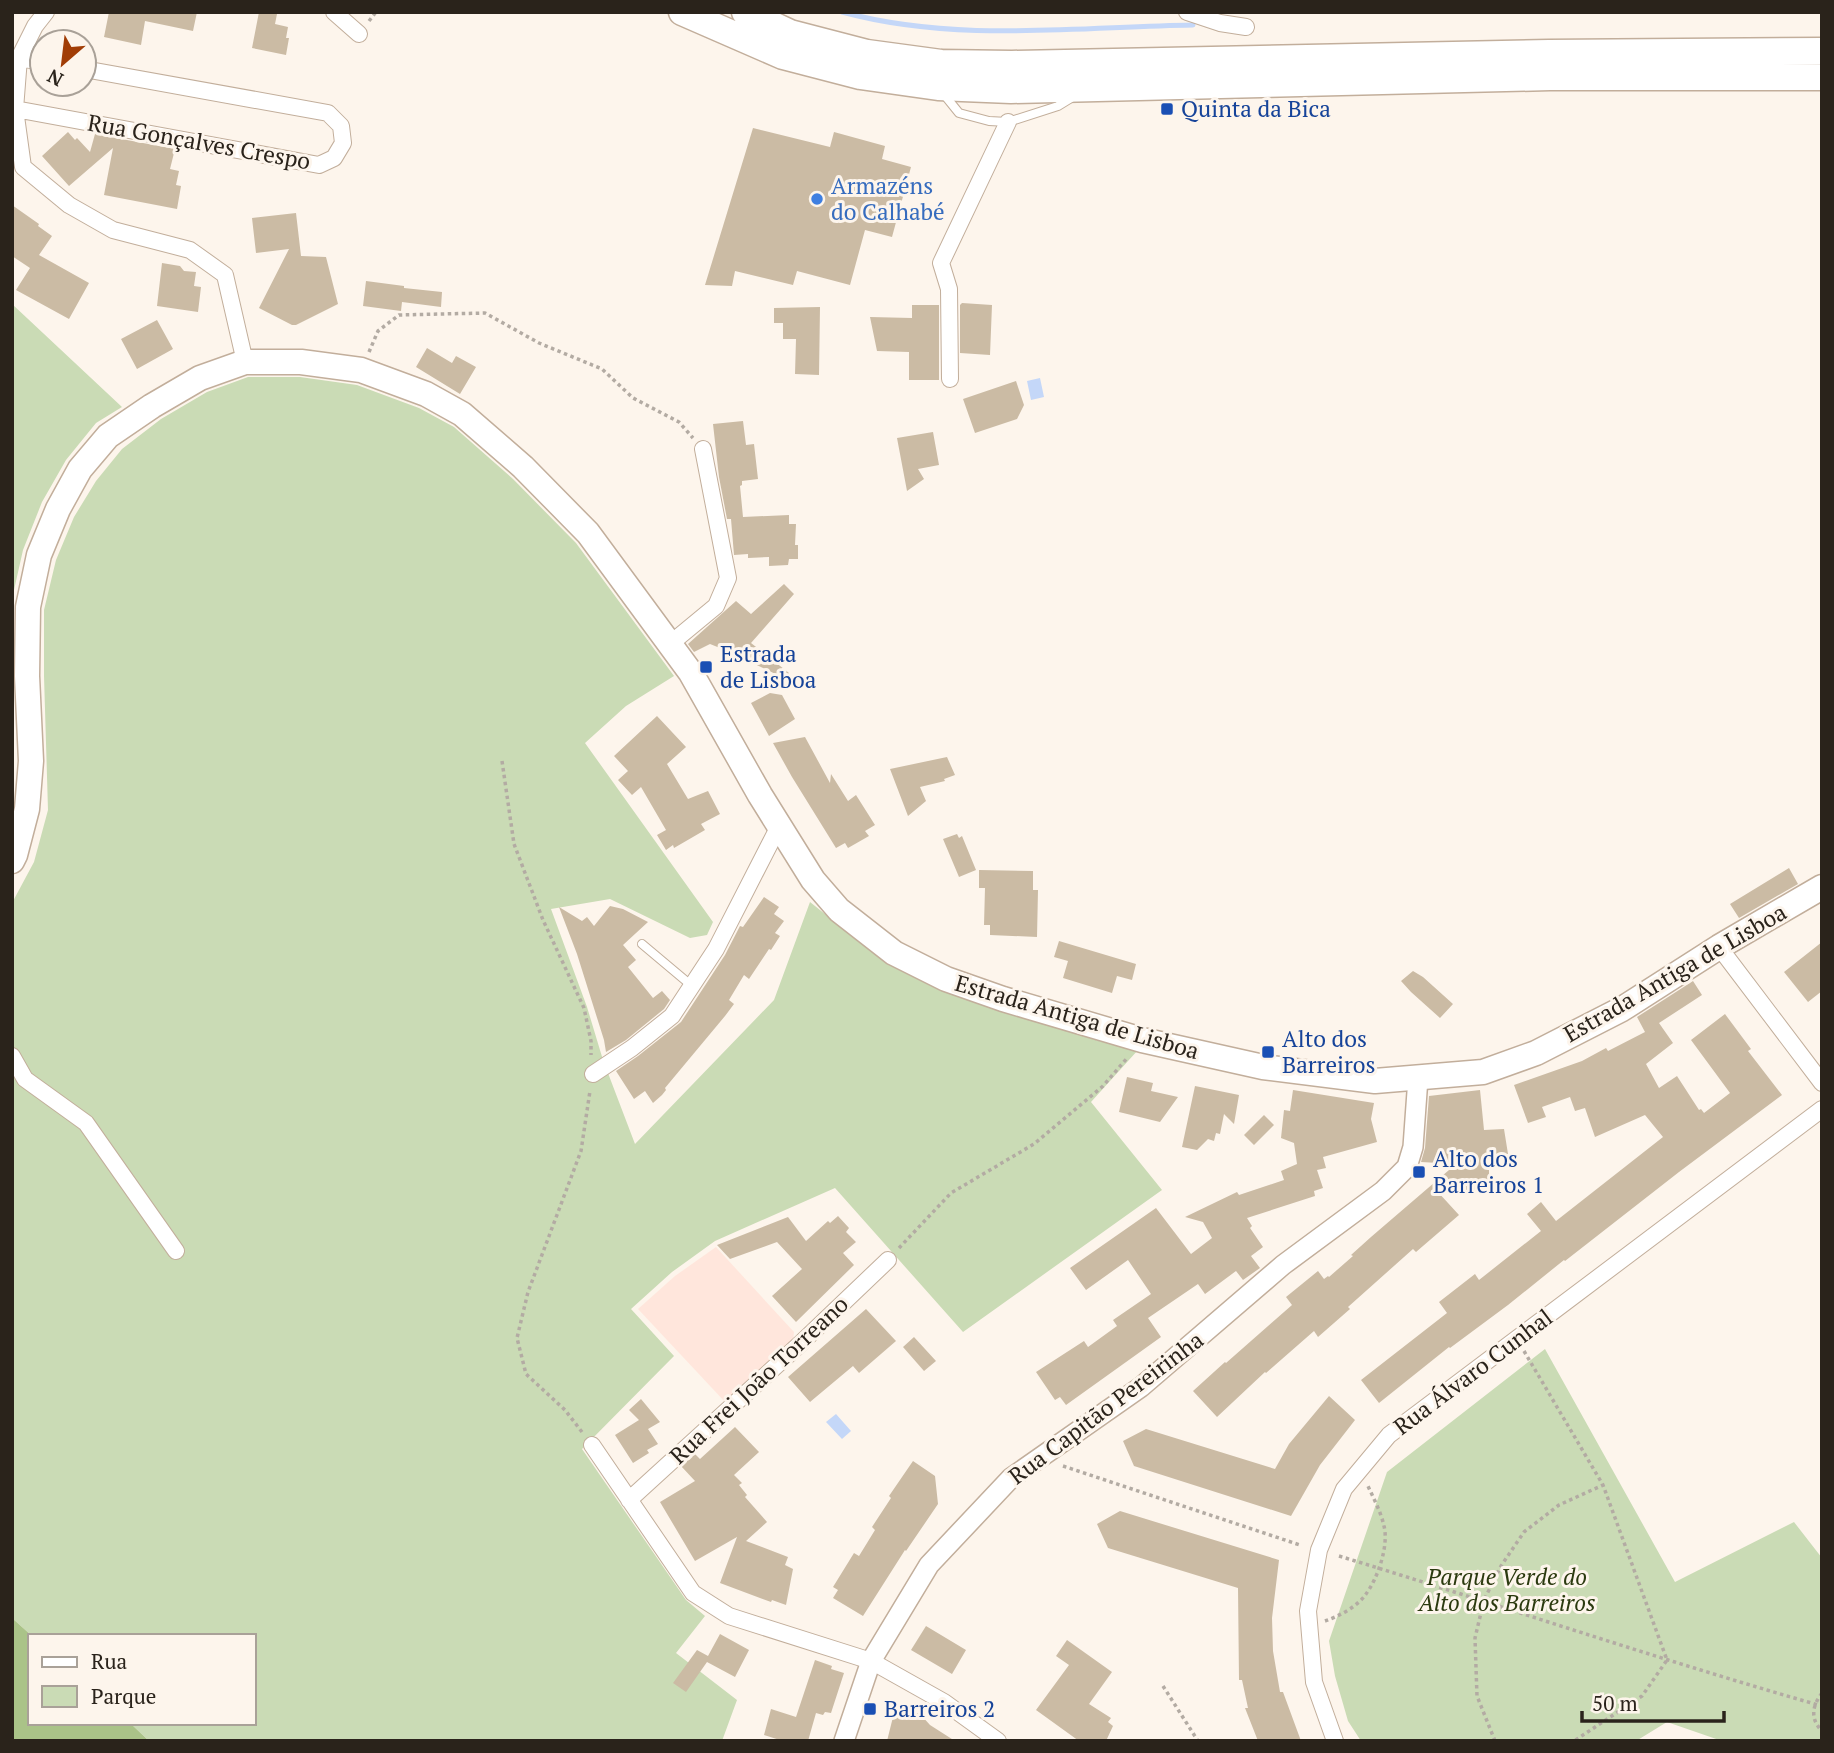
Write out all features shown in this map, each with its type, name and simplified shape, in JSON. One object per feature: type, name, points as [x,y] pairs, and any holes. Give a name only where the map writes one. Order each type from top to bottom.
[{"type":"highway","points":[[682,12],[783,56],[860,76],[938,88],[1086,89],[1550,77],[1822,77]]},
{"type":"highway","points":[[745,12],[803,37],[867,52],[941,63],[1822,51]]},
{"type":"main road","name":"Estrada Antiga de Lisboa","points":[[12,861],[27,809],[31,761],[27,676],[28,607],[39,555],[58,509],[79,469],[108,436],[200,378],[245,362],[301,362],[361,370],[426,394],[463,414],[523,467],[588,533],[691,673],[813,880],[839,910],[894,953],[946,979],[1015,1003],[1142,1040],[1263,1067],[1374,1082],[1483,1072],[1536,1053],[1622,1009],[1719,947],[1822,887]]},
{"type":"street","points":[[46,12],[35,26],[19,58],[15,109],[17,164],[69,205],[113,230],[190,250],[225,275],[245,362]]},
{"type":"street","points":[[334,12],[359,34]]},
{"type":"street","points":[[1186,12],[1220,23],[1246,27]]},
{"type":"street","points":[[19,58],[28,60]]},
{"type":"street","name":"Rua Gonçalves Crespo","points":[[15,109],[319,165],[334,158],[342,143],[341,126],[328,113],[98,72]]},
{"type":"street","points":[[950,379],[949,289],[941,263],[1008,122]]},
{"type":"street","points":[[670,645],[716,606],[728,578],[703,449]]},
{"type":"street","points":[[593,1074],[632,1048],[672,1016],[716,949],[779,825]]},
{"type":"street","points":[[1719,947],[1822,1083]]},
{"type":"street","points":[[12,1056],[25,1079],[86,1124],[176,1251]]},
{"type":"street","name":"Rua Capitão Pereirinha","points":[[844,1741],[871,1661],[929,1565],[1011,1479],[1141,1387],[1283,1265],[1383,1191],[1407,1167],[1413,1147],[1418,1078]]},
{"type":"street","name":"Rua Álvaro Cunhal","points":[[1335,1741],[1314,1682],[1308,1611],[1319,1550],[1344,1489],[1389,1435],[1822,1109]]},
{"type":"street","name":"Rua Frei João Torreano","points":[[629,1500],[888,1260]]},
{"type":"street","points":[[592,1445],[693,1593],[729,1616],[871,1661],[944,1702],[998,1741]]},
{"type":"lane","points":[[938,88],[959,113],[989,121],[1008,122],[1058,106],[1086,89]]},
{"type":"lane","points":[[642,944],[692,986]]},
{"type":"path","points":[[361,370],[377,331],[399,315],[485,313],[539,343],[601,369],[633,398],[679,422],[703,449]]},
{"type":"path","points":[[502,761],[514,844],[543,920],[584,1008],[591,1041],[593,1074],[581,1151],[528,1292],[517,1338],[526,1374],[565,1410],[592,1445]]},
{"type":"path","points":[[888,1260],[951,1193],[1034,1144],[1103,1086],[1142,1040]]},
{"type":"path","points":[[1516,1338],[1603,1485],[1667,1660]]},
{"type":"path","points":[[1069,1468],[1300,1545]]},
{"type":"path","points":[[1495,1741],[1477,1696],[1475,1638],[1483,1601],[1501,1566],[1524,1532],[1559,1505],[1603,1485]]},
{"type":"path","points":[[1310,1626],[1355,1605],[1367,1594],[1379,1568],[1385,1542],[1385,1526],[1371,1493]]},
{"type":"path","points":[[1339,1556],[1822,1706]]},
{"type":"path","points":[[1574,1741],[1642,1696],[1667,1660]]},
{"type":"path","points":[[1163,1686],[1198,1741]]},
{"type":"path","points":[[1822,1693],[1814,1704],[1813,1715],[1816,1726],[1822,1731]]},
{"type":"shaded area","points":[[716,1247],[794,1332],[793,1341],[726,1403],[638,1309],[675,1276]]},
{"type":"green space","points":[[12,304],[122,407],[96,423],[66,460],[42,502],[23,550],[12,599]]},
{"type":"green space","points":[[248,377],[300,377],[357,385],[419,408],[454,427],[513,479],[576,543],[674,676],[626,706],[585,743],[713,922],[707,935],[690,938],[610,899],[551,909],[635,1144],[774,1000],[810,902],[886,963],[940,990],[1099,1041],[1138,1050],[1091,1102],[1162,1190],[963,1332],[835,1188],[715,1241],[672,1272],[631,1309],[674,1356],[582,1449],[686,1600],[705,1616],[676,1653],[737,1700],[722,1741],[149,1741],[132,1725],[256,1725],[256,1634],[30,1634],[12,1618],[12,903],[34,862],[48,810],[44,610],[56,560],[74,517],[96,481],[122,449],[161,419],[207,392]]},
{"type":"green space","name":"Parque Verde do Alto dos Barreiros","points":[[1545,1349],[1675,1582],[1794,1522],[1822,1558],[1822,1741],[1722,1741],[1667,1722],[1636,1741],[1361,1741],[1348,1721],[1335,1676],[1329,1641],[1387,1472]]},
{"type":"green space","points":[[12,1618],[30,1634],[28,1725],[132,1725],[149,1741],[12,1741]]},
{"type":"water","points":[[1040,378],[1044,397],[1031,400],[1027,381]]},
{"type":"water","points":[[836,1414],[851,1431],[842,1439],[826,1422]]},
{"type":"building","points":[[109,12],[197,12],[193,31],[145,21],[141,45],[104,37]]},
{"type":"building","points":[[259,12],[277,14],[275,24],[288,27],[286,55],[252,48]]},
{"type":"building","name":"Armazéns do Calhabé","points":[[753,128],[830,147],[834,132],[885,146],[882,159],[911,167],[892,237],[865,230],[850,285],[797,271],[793,285],[735,271],[732,286],[705,285]]},
{"type":"building","points":[[68,132],[90,152],[95,134],[175,149],[170,169],[179,171],[176,185],[181,186],[177,209],[104,195],[113,148],[69,186],[42,156]]},
{"type":"building","points":[[12,205],[52,236],[39,255],[89,283],[69,319],[16,290],[30,268],[12,256]]},
{"type":"building","points":[[296,213],[301,256],[326,257],[338,304],[292,325],[259,308],[289,249],[256,253],[252,218]]},
{"type":"building","points":[[162,263],[180,266],[184,271],[196,272],[194,286],[201,287],[198,312],[157,306]]},
{"type":"building","points":[[366,281],[442,292],[441,307],[402,302],[401,311],[363,306]]},
{"type":"building","points":[[962,303],[992,305],[990,355],[960,353]]},
{"type":"building","points":[[912,305],[939,305],[939,380],[909,380],[909,352],[877,351],[870,317],[912,318]]},
{"type":"building","points":[[820,307],[819,375],[795,374],[796,339],[783,339],[783,323],[774,323],[774,308]]},
{"type":"building","points":[[157,320],[173,349],[137,369],[121,339]]},
{"type":"building","points":[[427,348],[452,363],[456,356],[476,367],[460,394],[416,367]]},
{"type":"building","points":[[1016,381],[1024,405],[1017,419],[975,433],[963,399]]},
{"type":"building","points":[[743,421],[746,445],[754,444],[758,479],[742,481],[740,486],[743,517],[789,515],[789,524],[796,524],[795,545],[798,545],[798,559],[789,559],[788,565],[769,566],[769,557],[748,558],[748,554],[734,555],[731,519],[727,519],[719,477],[713,424]]},
{"type":"building","points":[[933,432],[939,465],[918,469],[924,479],[907,491],[897,438]]},
{"type":"building","points":[[784,584],[794,594],[751,643],[789,673],[786,679],[710,644],[694,652],[688,644],[736,601],[751,614]]},
{"type":"building","points":[[770,693],[782,695],[795,719],[769,736],[751,703]]},
{"type":"building","points":[[657,716],[686,747],[667,764],[688,799],[708,791],[720,814],[701,824],[705,830],[666,850],[657,835],[666,830],[641,787],[632,795],[618,780],[628,771],[614,756]]},
{"type":"building","points":[[805,737],[830,783],[831,774],[848,801],[856,795],[875,825],[865,831],[869,836],[848,848],[845,843],[836,848],[773,743]]},
{"type":"building","points":[[947,757],[955,775],[944,779],[945,781],[920,787],[926,801],[908,816],[890,769]]},
{"type":"building","points":[[957,834],[959,838],[962,836],[976,870],[959,877],[943,839]]},
{"type":"building","points":[[1789,868],[1798,884],[1739,918],[1730,904]]},
{"type":"building","points":[[979,870],[1033,871],[1033,890],[1038,890],[1037,937],[990,935],[990,925],[984,925],[985,888],[979,888]]},
{"type":"building","points":[[764,897],[779,907],[774,914],[784,921],[775,933],[780,936],[771,950],[769,949],[749,979],[744,975],[729,1000],[734,1004],[662,1095],[653,1103],[645,1091],[634,1099],[616,1071],[681,1022],[725,955],[740,926],[743,927]]},
{"type":"building","points":[[610,906],[623,909],[648,922],[623,945],[636,960],[628,967],[653,998],[662,991],[670,1000],[664,1009],[626,1040],[606,1052],[577,954],[559,907],[582,921],[587,917],[594,926]]},
{"type":"building","points":[[1059,941],[1136,964],[1132,980],[1117,976],[1112,993],[1063,978],[1068,961],[1054,957]]},
{"type":"building","points":[[1822,942],[1822,991],[1808,1002],[1784,972]]},
{"type":"building","points":[[1413,971],[1453,1004],[1440,1018],[1401,981]]},
{"type":"building","points":[[1693,981],[1702,995],[1659,1023],[1673,1043],[1646,1064],[1659,1088],[1677,1076],[1699,1110],[1704,1113],[1730,1093],[1691,1040],[1725,1014],[1751,1049],[1748,1051],[1782,1095],[1379,1403],[1361,1380],[1447,1313],[1439,1302],[1475,1274],[1479,1280],[1541,1231],[1527,1214],[1541,1202],[1556,1221],[1663,1137],[1645,1115],[1595,1137],[1585,1108],[1575,1111],[1570,1097],[1542,1107],[1546,1117],[1528,1123],[1514,1085],[1582,1061],[1606,1048],[1608,1051],[1645,1032],[1637,1017]]},
{"type":"building","points":[[1127,1077],[1153,1083],[1151,1091],[1178,1097],[1160,1122],[1119,1112]]},
{"type":"building","points":[[1195,1086],[1239,1095],[1234,1124],[1224,1114],[1220,1134],[1216,1133],[1214,1141],[1208,1139],[1197,1150],[1182,1147]]},
{"type":"building","points":[[1293,1090],[1374,1103],[1371,1119],[1377,1142],[1323,1157],[1326,1168],[1317,1170],[1323,1188],[1314,1191],[1315,1196],[1247,1218],[1252,1226],[1250,1228],[1263,1247],[1251,1256],[1260,1268],[1243,1280],[1236,1271],[1205,1294],[1198,1284],[1148,1318],[1161,1337],[1066,1405],[1060,1397],[1055,1400],[1036,1372],[1084,1341],[1088,1347],[1117,1326],[1113,1320],[1151,1294],[1128,1260],[1086,1290],[1070,1268],[1156,1208],[1191,1254],[1212,1238],[1203,1222],[1185,1217],[1237,1192],[1239,1195],[1284,1180],[1281,1171],[1297,1164],[1294,1143],[1281,1138],[1284,1110],[1290,1111]]},
{"type":"building","points":[[1480,1090],[1484,1130],[1504,1129],[1508,1154],[1489,1157],[1489,1191],[1437,1191],[1459,1215],[1416,1252],[1413,1249],[1318,1337],[1314,1331],[1217,1417],[1193,1391],[1292,1305],[1286,1297],[1318,1271],[1324,1279],[1329,1277],[1456,1164],[1421,1162],[1425,1148],[1429,1096]]},
{"type":"building","points":[[1264,1115],[1274,1125],[1254,1145],[1244,1135]]},
{"type":"building","points":[[838,1216],[849,1228],[846,1232],[856,1242],[843,1253],[854,1265],[796,1322],[772,1296],[802,1269],[777,1242],[730,1259],[717,1245],[788,1217],[806,1241],[828,1221],[830,1223]]},
{"type":"building","points":[[866,1309],[896,1341],[859,1373],[853,1366],[810,1402],[788,1377]]},
{"type":"building","points":[[914,1337],[936,1361],[924,1371],[903,1347]]},
{"type":"building","points":[[1329,1396],[1355,1420],[1320,1465],[1291,1516],[1134,1466],[1123,1441],[1146,1429],[1275,1469],[1289,1444]]},
{"type":"building","points":[[641,1399],[660,1422],[648,1429],[658,1444],[633,1463],[615,1435],[639,1420],[629,1410]]},
{"type":"building","points":[[735,1427],[759,1452],[734,1475],[742,1483],[739,1485],[747,1495],[745,1497],[767,1522],[746,1541],[788,1557],[785,1565],[793,1569],[786,1605],[720,1583],[737,1537],[695,1561],[660,1502],[695,1481],[681,1466],[695,1454],[700,1459]]},
{"type":"building","points":[[913,1461],[935,1476],[938,1504],[863,1616],[833,1598],[838,1590],[833,1587],[854,1553],[859,1556],[875,1530],[872,1527],[891,1498],[889,1496]]},
{"type":"building","points":[[1120,1511],[1279,1560],[1272,1618],[1273,1651],[1280,1692],[1283,1692],[1301,1741],[1258,1741],[1245,1708],[1248,1708],[1242,1680],[1239,1680],[1238,1588],[1108,1548],[1097,1524]]},
{"type":"building","points":[[926,1626],[966,1650],[952,1674],[911,1650]]},
{"type":"building","points":[[720,1634],[749,1650],[735,1677],[707,1662],[686,1692],[673,1683],[697,1650],[708,1656]]},
{"type":"building","points":[[1067,1640],[1112,1672],[1089,1704],[1111,1718],[1108,1722],[1113,1726],[1106,1741],[1079,1741],[1036,1710],[1069,1665],[1056,1656]]},
{"type":"building","points":[[815,1660],[844,1673],[831,1713],[816,1713],[808,1741],[783,1741],[764,1735],[771,1709],[796,1717]]},
{"type":"building","points":[[896,1705],[921,1715],[930,1725],[955,1741],[887,1741]]},
{"type":"waterway","points":[[842,12],[885,22],[973,30],[1193,25]]},
{"type":"place","name":"Quinta da Bica","points":[[1167,109]]},
{"type":"place","name":"Armazéns do Calhabé","points":[[817,199]]},
{"type":"place","name":"Estrada de Lisboa","points":[[706,667]]},
{"type":"place","name":"Alto dos Barreiros","points":[[1268,1052]]},
{"type":"place","name":"Alto dos Barreiros 1","points":[[1419,1172]]},
{"type":"place","name":"Barreiros 2","points":[[870,1709]]}]
